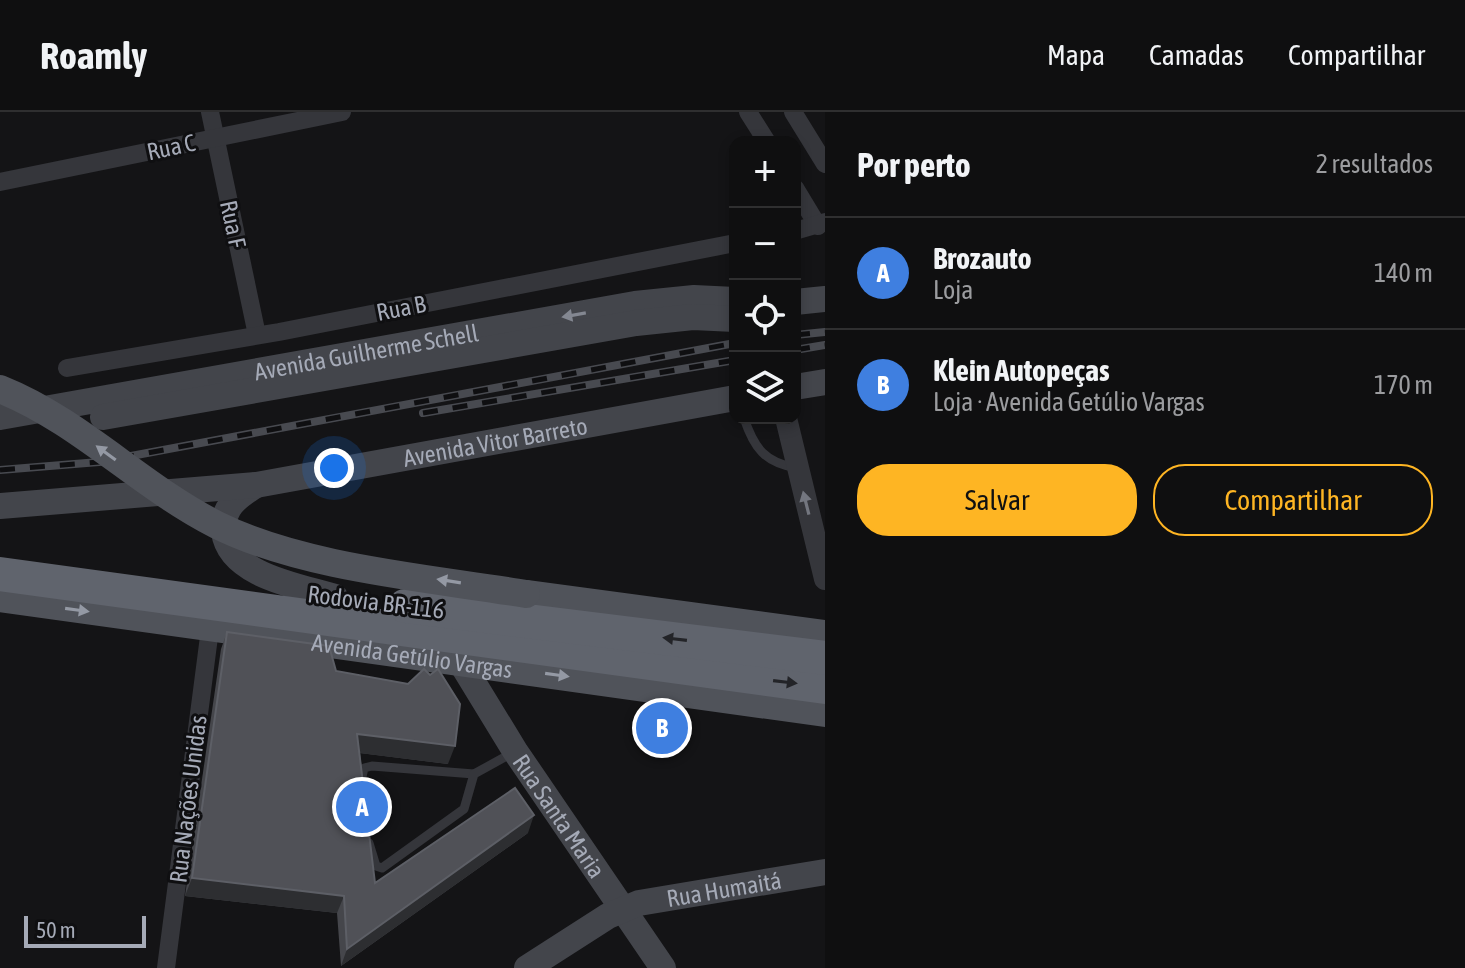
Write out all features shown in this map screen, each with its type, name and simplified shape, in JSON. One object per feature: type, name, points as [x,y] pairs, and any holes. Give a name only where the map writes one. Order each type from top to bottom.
[{"type":"highway","name":"Rodovia BR-116","points":[[0,551],[335,597],[749,663]]},
{"type":"highway","name":"Rodovia BR-116","points":[[0,574],[749,663]]},
{"type":"highway","points":[[749,663],[825,658]]},
{"type":"highway","points":[[749,663],[825,687]]},
{"type":"main road","name":"Avenida Guilherme Schell","points":[[0,435],[635,304],[694,298],[729,300]]},
{"type":"main road","points":[[801,301],[825,299]]},
{"type":"main road","name":"Avenida Guilherme Schell","points":[[0,417],[636,323],[693,317],[729,319]]},
{"type":"main road","points":[[801,319],[825,317]]},
{"type":"main road","points":[[801,386],[825,382]]},
{"type":"main road","points":[[0,389],[69,426],[183,506],[250,539],[326,559],[526,594],[825,634]]},
{"type":"main road","name":"Avenida Vitor Barreto","points":[[0,506],[117,499],[256,485],[729,399]]},
{"type":"main road","points":[[256,485],[236,498],[223,520],[227,548],[235,558],[276,579],[335,597]]},
{"type":"main road","name":"Avenida Getúlio Vargas","points":[[0,598],[825,713]]},
{"type":"main road","name":"Rua Santa Maria","points":[[460,661],[515,751],[663,968]]},
{"type":"main road","name":"Rua Humaitá","points":[[623,909],[825,872]]},
{"type":"main road","points":[[527,968],[623,909]]},
{"type":"street","name":"Rua F","points":[[210,112],[257,335]]},
{"type":"street","name":"Rua C","points":[[0,182],[342,112]]},
{"type":"street","points":[[748,112],[763,136]]},
{"type":"street","points":[[793,112],[825,164]]},
{"type":"street","points":[[801,196],[822,224],[801,229]]},
{"type":"street","name":"Rua B","points":[[67,368],[257,335],[729,244]]},
{"type":"street","points":[[787,424],[825,579]]},
{"type":"street","name":"Rua Nações Unidas","points":[[166,968],[210,629]]},
{"type":"lane","points":[[747,424],[763,456],[778,465],[797,468]]},
{"type":"lane","points":[[362,786],[361,773],[372,766],[474,774],[515,751]]},
{"type":"lane","points":[[366,827],[376,866],[382,868],[464,809],[474,774]]},
{"type":"building","points":[[227,632],[329,646],[336,671],[408,684],[424,669],[430,675],[438,669],[460,704],[455,746],[357,734],[375,883],[515,788],[534,815],[347,949],[344,896],[192,878]]},
{"type":"railway","points":[[801,334],[825,332]]},
{"type":"railway","points":[[0,470],[99,462],[729,344]]},
{"type":"railway","points":[[801,349],[825,345]]},
{"type":"railway","points":[[423,413],[729,361]]},
{"type":"place","name":"Klein Autopeças","points":[[662,728]]},
{"type":"place","name":"Brozauto","points":[[362,807]]}]
